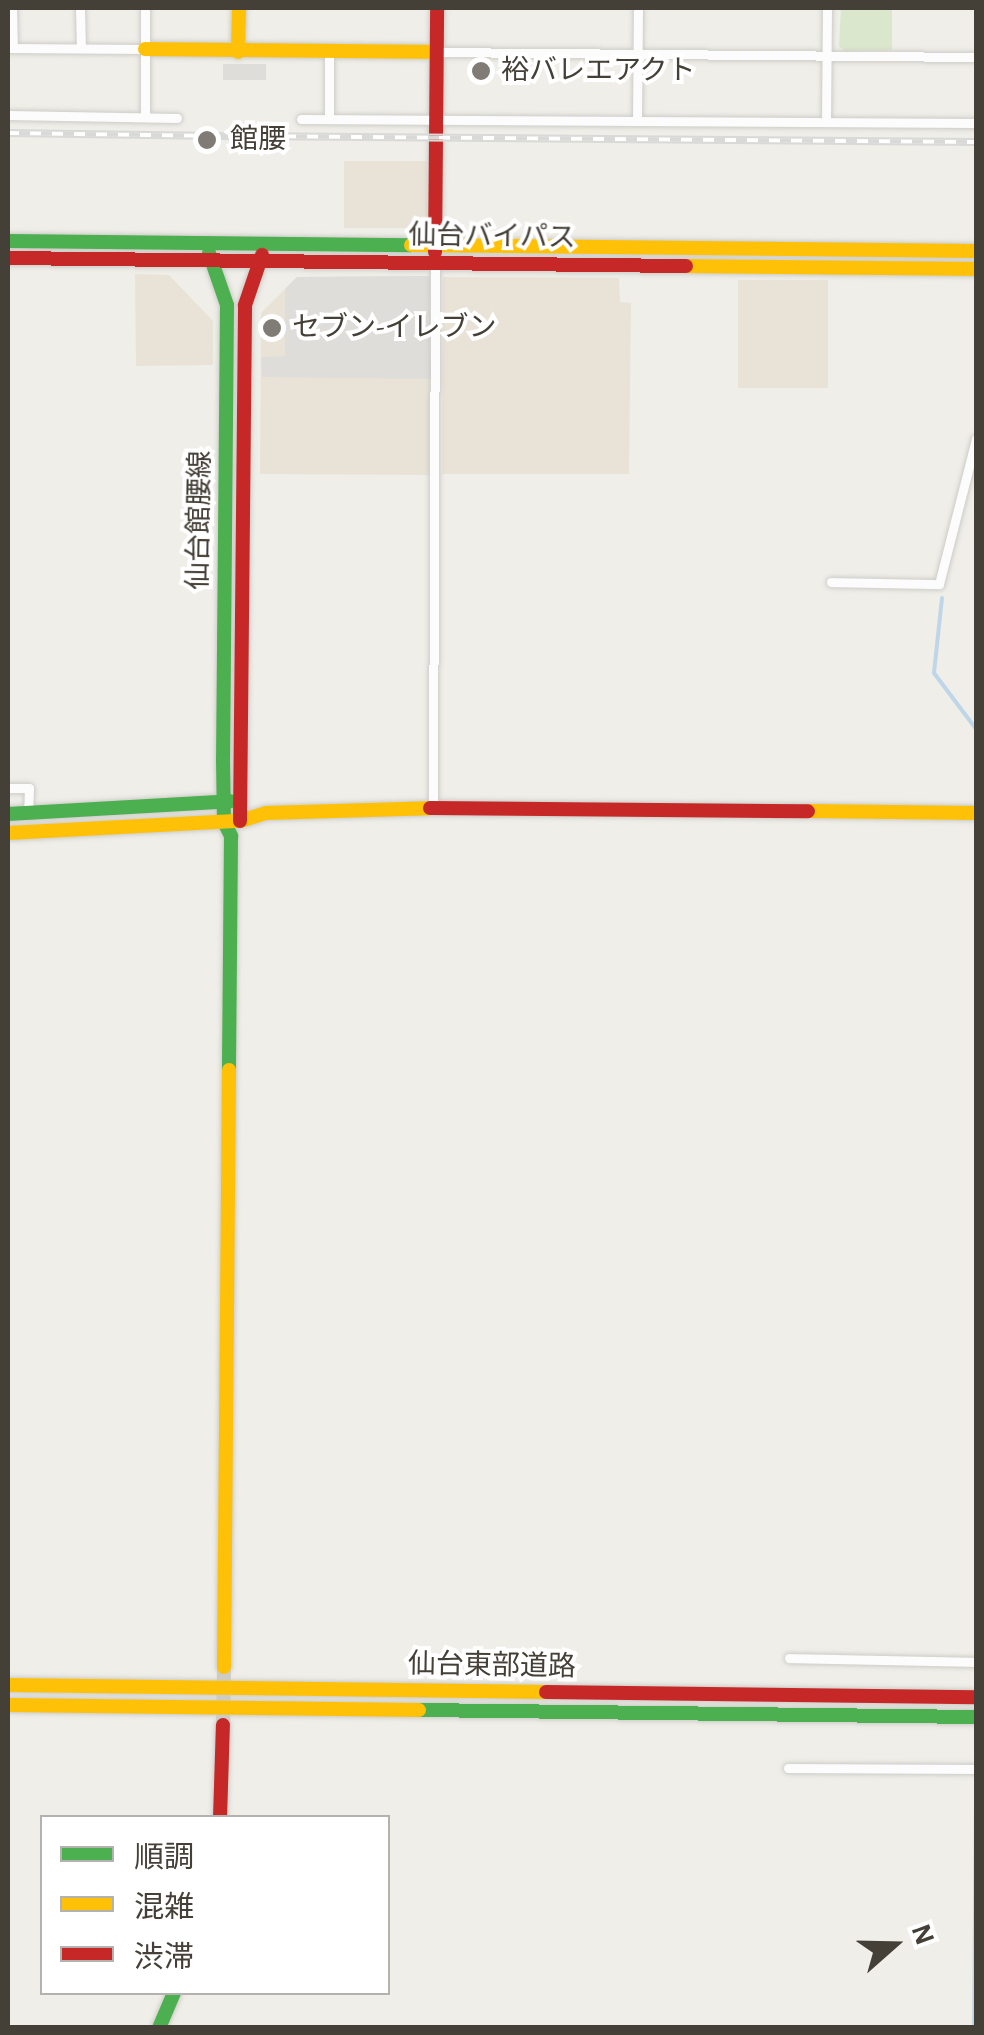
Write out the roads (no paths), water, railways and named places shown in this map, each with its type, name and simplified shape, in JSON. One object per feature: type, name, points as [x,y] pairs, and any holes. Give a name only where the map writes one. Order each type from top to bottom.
[{"type":"main road","points":[[238,52],[239,8]]},
{"type":"main road","points":[[435,262],[437,8]]},
{"type":"main road","points":[[145,49],[436,52]]},
{"type":"main road","name":"仙台バイパス","points":[[8,241],[976,251]]},
{"type":"main road","name":"仙台館腰線","points":[[208,242],[210,259],[227,304],[232,801],[240,821]]},
{"type":"main road","name":"仙台館腰線","points":[[224,1668],[228,829],[232,801],[245,305],[262,259],[262,242]]},
{"type":"main road","name":"仙台バイパス","points":[[8,258],[976,269]]},
{"type":"main road","points":[[8,814],[232,801],[266,813]]},
{"type":"main road","points":[[8,833],[228,829],[266,813],[433,808],[976,813]]},
{"type":"main road","name":"仙台東部道路","points":[[8,1685],[976,1698]]},
{"type":"main road","name":"仙台東部道路","points":[[8,1705],[976,1717]]},
{"type":"main road","points":[[220,1815],[223,1725]]},
{"type":"main road","points":[[159,2028],[173,1995]]},
{"type":"street","points":[[12,8],[10,48],[145,49]]},
{"type":"street","points":[[80,8],[80,48]]},
{"type":"street","points":[[145,8],[145,117]]},
{"type":"street","points":[[636,120],[638,8]]},
{"type":"street","points":[[826,122],[828,8]]},
{"type":"street","points":[[329,51],[329,119]]},
{"type":"street","points":[[436,52],[976,57]]},
{"type":"street","points":[[8,115],[178,118]]},
{"type":"street","points":[[301,119],[976,123]]},
{"type":"street","points":[[433,808],[435,262]]},
{"type":"street","points":[[831,582],[939,584],[976,440]]},
{"type":"street","points":[[8,788],[29,788],[28,813]]},
{"type":"street","points":[[789,1658],[976,1662]]},
{"type":"street","points":[[788,1768],[974,1769]]},
{"type":"waterway","points":[[942,598],[934,673],[976,729]]},
{"type":"waterway","points":[[974,2028],[976,1779]]},
{"type":"tunnel","points":[[223,1725],[224,1667]]},
{"type":"railway","points":[[8,133],[236,136]]},
{"type":"railway","points":[[241,136],[976,142]]},
{"type":"place","name":"裕バレエアクト","points":[[481,71]]},
{"type":"place","name":"館腰","points":[[207,140]]},
{"type":"place","name":"セブン-イレブン","points":[[272,328]]}]
